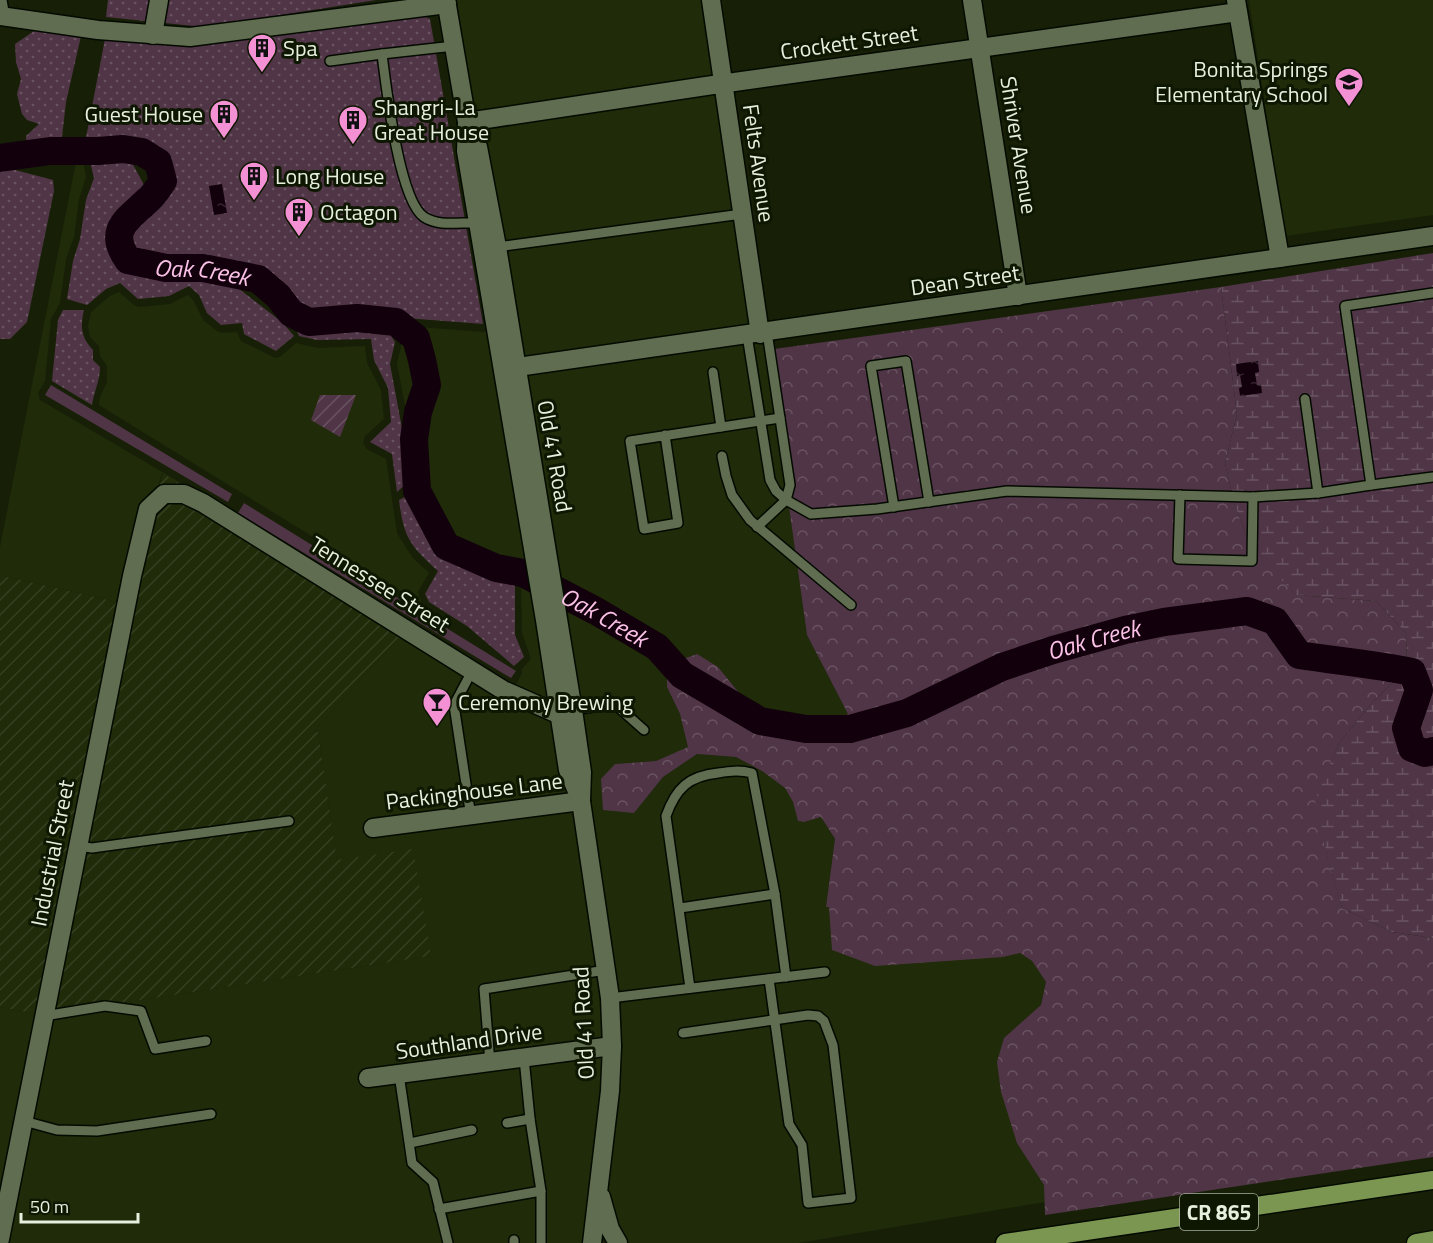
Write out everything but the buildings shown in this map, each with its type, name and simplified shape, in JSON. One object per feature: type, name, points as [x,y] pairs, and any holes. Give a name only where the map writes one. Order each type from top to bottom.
[{"type":"main road","name":"CR 865","points":[[1005,1243],[1433,1180]]},
{"type":"main road","points":[[1416,1243],[1433,1240]]},
{"type":"street","points":[[153,35],[159,0]]},
{"type":"street","name":"Felts Avenue","points":[[711,0],[758,334]]},
{"type":"street","name":"Shriver Avenue","points":[[972,0],[1018,296]]},
{"type":"street","points":[[2,11],[98,30],[190,38],[447,2]]},
{"type":"street","name":"Old 41 Road","points":[[447,2],[467,122],[466,151],[477,223],[509,368],[566,713],[582,772],[581,801],[610,998],[612,1046],[610,1091],[592,1243]]},
{"type":"street","points":[[1237,6],[1280,258]]},
{"type":"street","name":"Crockett Street","points":[[467,122],[980,49],[1237,6]]},
{"type":"street","name":"Old 41 Road","points":[[467,122],[478,147],[497,248],[509,368]]},
{"type":"street","name":"Dean Street","points":[[509,368],[1433,236]]},
{"type":"street","name":"Industrial Street","points":[[0,1239],[132,576],[148,509],[165,494],[175,494]]},
{"type":"street","name":"Tennessee Street","points":[[175,494],[184,494],[203,503],[503,690],[566,713]]},
{"type":"street","name":"Packinghouse Lane","points":[[373,828],[581,801]]},
{"type":"street","name":"Southland Drive","points":[[368,1078],[612,1046]]},
{"type":"street","points":[[598,1190],[610,1229],[618,1243]]},
{"type":"lane","points":[[330,61],[454,46]]},
{"type":"lane","points":[[382,54],[389,108],[406,185],[414,206],[422,216],[436,223],[477,223]]},
{"type":"lane","points":[[497,248],[742,213]]},
{"type":"lane","points":[[1371,485],[1345,306],[1433,293]]},
{"type":"lane","points":[[757,527],[786,500],[790,485],[780,418],[758,334]]},
{"type":"lane","points":[[758,334],[760,421],[770,480],[786,500],[812,514],[894,507],[1007,491],[1253,497],[1318,493],[1433,477]]},
{"type":"lane","points":[[894,507],[872,366],[906,361],[929,502]]},
{"type":"lane","points":[[713,372],[721,427]]},
{"type":"lane","points":[[1305,399],[1318,493]]},
{"type":"lane","points":[[665,435],[678,523],[644,529],[630,441],[665,435],[780,418]]},
{"type":"lane","points":[[722,456],[732,495],[757,527],[851,605]]},
{"type":"lane","points":[[1180,495],[1178,559],[1252,561],[1253,497]]},
{"type":"lane","points":[[471,817],[454,705],[472,671]]},
{"type":"lane","points":[[566,713],[607,705],[617,706],[644,730]]},
{"type":"lane","points":[[690,988],[666,816],[672,801],[681,789],[700,775],[740,770],[752,773],[775,894],[786,977]]},
{"type":"lane","points":[[78,846],[92,848],[289,821]]},
{"type":"lane","points":[[680,908],[775,894]]},
{"type":"lane","points":[[490,1063],[484,988],[606,970]]},
{"type":"lane","points":[[610,998],[825,972]]},
{"type":"lane","points":[[682,1033],[774,1020],[808,1015],[818,1016],[824,1021],[833,1045],[851,1198],[808,1203],[802,1145],[789,1124],[774,1020],[769,979]]},
{"type":"lane","points":[[44,1016],[105,1006],[141,1011],[155,1049],[206,1041]]},
{"type":"lane","points":[[524,1058],[541,1191],[541,1243]]},
{"type":"lane","points":[[399,1074],[412,1163],[433,1182],[448,1243]]},
{"type":"lane","points":[[24,1121],[57,1130],[97,1131],[211,1114]]},
{"type":"lane","points":[[507,1124],[530,1119]]},
{"type":"lane","points":[[410,1143],[472,1130]]},
{"type":"lane","points":[[439,1209],[480,1207],[507,1197],[541,1191]]},
{"type":"lane","points":[[507,1197],[508,1208]]},
{"type":"shaded area","points":[[454,0],[722,0],[767,350],[807,635],[848,714],[825,727],[783,727],[757,715],[718,667],[667,687],[680,714],[689,747],[656,761],[615,764],[634,813],[663,777],[697,754],[736,757],[762,771],[785,788],[793,802],[798,821],[804,822],[821,817],[835,840],[826,906],[1003,957],[1020,953],[1032,961],[1046,982],[1041,1005],[1024,1022],[1031,1164],[1044,1185],[1045,1202],[798,1243],[628,1243],[618,1225],[607,1189],[618,1092],[591,805]]},
{"type":"shaded area","name":"Bonita Springs Elementary School","points":[[1249,0],[1433,0],[1433,215],[1285,236]]},
{"type":"shaded area","points":[[78,152],[82,155],[86,177],[79,199],[74,237],[66,259],[60,303],[51,319],[45,381],[38,393],[40,400],[225,509],[232,508],[231,513],[512,686],[517,683],[522,669],[531,659],[522,633],[521,575],[517,570],[456,549],[440,531],[421,496],[411,489],[416,480],[397,364],[402,342],[393,325],[483,332],[488,330],[574,809],[601,998],[604,1046],[602,1089],[591,1183],[588,1184],[590,1190],[584,1243],[0,1243],[0,1007],[41,1015],[431,956],[337,861],[318,732],[314,731],[404,632],[162,473],[126,604],[0,575],[0,547]]},
{"type":"shaded area","points":[[119,292],[139,307],[170,304],[188,295],[203,320],[217,331],[237,332],[241,341],[275,358],[280,357],[296,343],[318,348],[365,346],[367,363],[381,390],[384,419],[365,436],[363,443],[367,449],[386,459],[397,533],[412,557],[429,573],[418,592],[422,604],[99,405],[107,382],[107,366],[100,356],[99,346],[90,337],[88,326],[91,312],[110,296]]},
{"type":"shaded area","points":[[163,473],[404,632],[314,731],[318,732],[337,860],[413,849],[431,956],[41,1015],[0,1007],[0,575],[126,604]]},
{"type":"green space","points":[[108,0],[376,0],[204,27],[106,17]]},
{"type":"green space","points":[[417,13],[430,19],[483,324],[354,314],[311,319],[259,272],[200,261],[165,264],[129,256],[124,245],[123,233],[127,226],[152,203],[167,183],[161,160],[147,149],[126,145],[84,148],[105,39],[174,46],[193,45]]},
{"type":"green space","points":[[37,29],[81,36],[66,102],[62,137],[27,149],[26,136],[39,124],[27,120],[22,114],[17,94],[21,79],[16,62],[15,44]]},
{"type":"green space","points":[[109,155],[130,159],[144,185],[143,197],[115,222],[116,256],[136,266],[159,272],[199,268],[222,283],[234,285],[282,322],[294,336],[276,351],[244,334],[242,323],[221,325],[207,313],[199,295],[189,286],[169,296],[138,299],[120,283],[106,289],[87,305],[67,299],[86,200],[94,178],[89,157]]},
{"type":"green space","points":[[0,166],[53,180],[54,191],[27,322],[10,339],[0,339]]},
{"type":"green space","points":[[1433,253],[1433,938],[1392,932],[1342,908],[1328,860],[1315,800],[1339,743],[1373,702],[1407,668],[1406,633],[1376,601],[1296,595],[1247,544],[1249,542],[1234,503],[1225,463],[1237,414],[1221,287]]},
{"type":"green space","points":[[1221,287],[1237,414],[1225,463],[1234,503],[1249,542],[1296,595],[1376,601],[1406,633],[1407,668],[1373,702],[1339,743],[1316,800],[1328,859],[1342,908],[1392,932],[1433,938],[1433,1157],[1045,1215],[1044,1185],[1017,1143],[1001,1092],[997,1062],[1004,1038],[1041,1005],[1046,982],[1032,961],[1020,953],[1003,957],[875,966],[832,950],[829,907],[826,907],[835,839],[821,817],[804,822],[798,821],[793,802],[785,788],[762,771],[736,757],[697,754],[663,777],[634,813],[603,810],[601,779],[615,764],[656,761],[688,747],[680,714],[667,687],[667,665],[697,654],[718,667],[757,715],[783,727],[824,727],[848,714],[807,635],[767,350]]},
{"type":"green space","points":[[63,310],[84,310],[82,331],[93,350],[93,360],[100,367],[92,405],[52,381],[58,320]]},
{"type":"green space","points":[[338,324],[386,328],[395,342],[390,364],[409,481],[397,492],[392,454],[370,442],[391,422],[388,388],[374,360],[371,339],[317,340],[299,336],[296,328]]},
{"type":"green space","points":[[51,385],[232,494],[228,502],[45,395]]},
{"type":"green space","points":[[320,395],[356,395],[340,437],[311,420]]},
{"type":"green space","points":[[407,496],[415,500],[435,536],[452,556],[515,578],[515,635],[524,657],[514,666],[467,626],[429,602],[425,594],[438,571],[415,547],[406,533],[399,500]]},
{"type":"green space","points":[[244,503],[516,671],[511,678],[238,513]]},
{"type":"water","points":[[222,184],[227,213],[214,215],[209,186]]},
{"type":"water","points":[[1258,361],[1259,372],[1255,373],[1257,385],[1261,385],[1262,393],[1240,396],[1239,388],[1242,387],[1240,375],[1237,376],[1236,364]]},
{"type":"waterway","name":"Oak Creek","points":[[0,158],[50,151],[123,149],[142,152],[158,162],[163,181],[152,196],[122,226],[119,241],[128,260],[166,268],[203,268],[258,279],[278,296],[291,313],[309,322],[357,318],[396,322],[416,338],[422,360],[427,385],[418,412],[414,439],[417,491],[446,546],[496,568],[523,573],[596,611],[657,647],[682,675],[760,721],[806,729],[850,729],[907,713],[1002,667],[1053,650],[1164,622],[1247,611],[1275,621],[1299,655],[1412,672],[1419,690],[1406,728],[1412,748],[1425,753],[1433,751]]},
{"type":"place","name":"Spa","points":[[262,74]]},
{"type":"place","name":"Bonita Springs Elementary School","points":[[1349,108]]},
{"type":"place","name":"Guest House","points":[[224,140]]},
{"type":"place","name":"Shangri-La Great House","points":[[353,146]]},
{"type":"place","name":"Long House","points":[[254,202]]},
{"type":"place","name":"Octagon","points":[[299,238]]},
{"type":"place","name":"Ceremony Brewing","points":[[437,728]]}]
